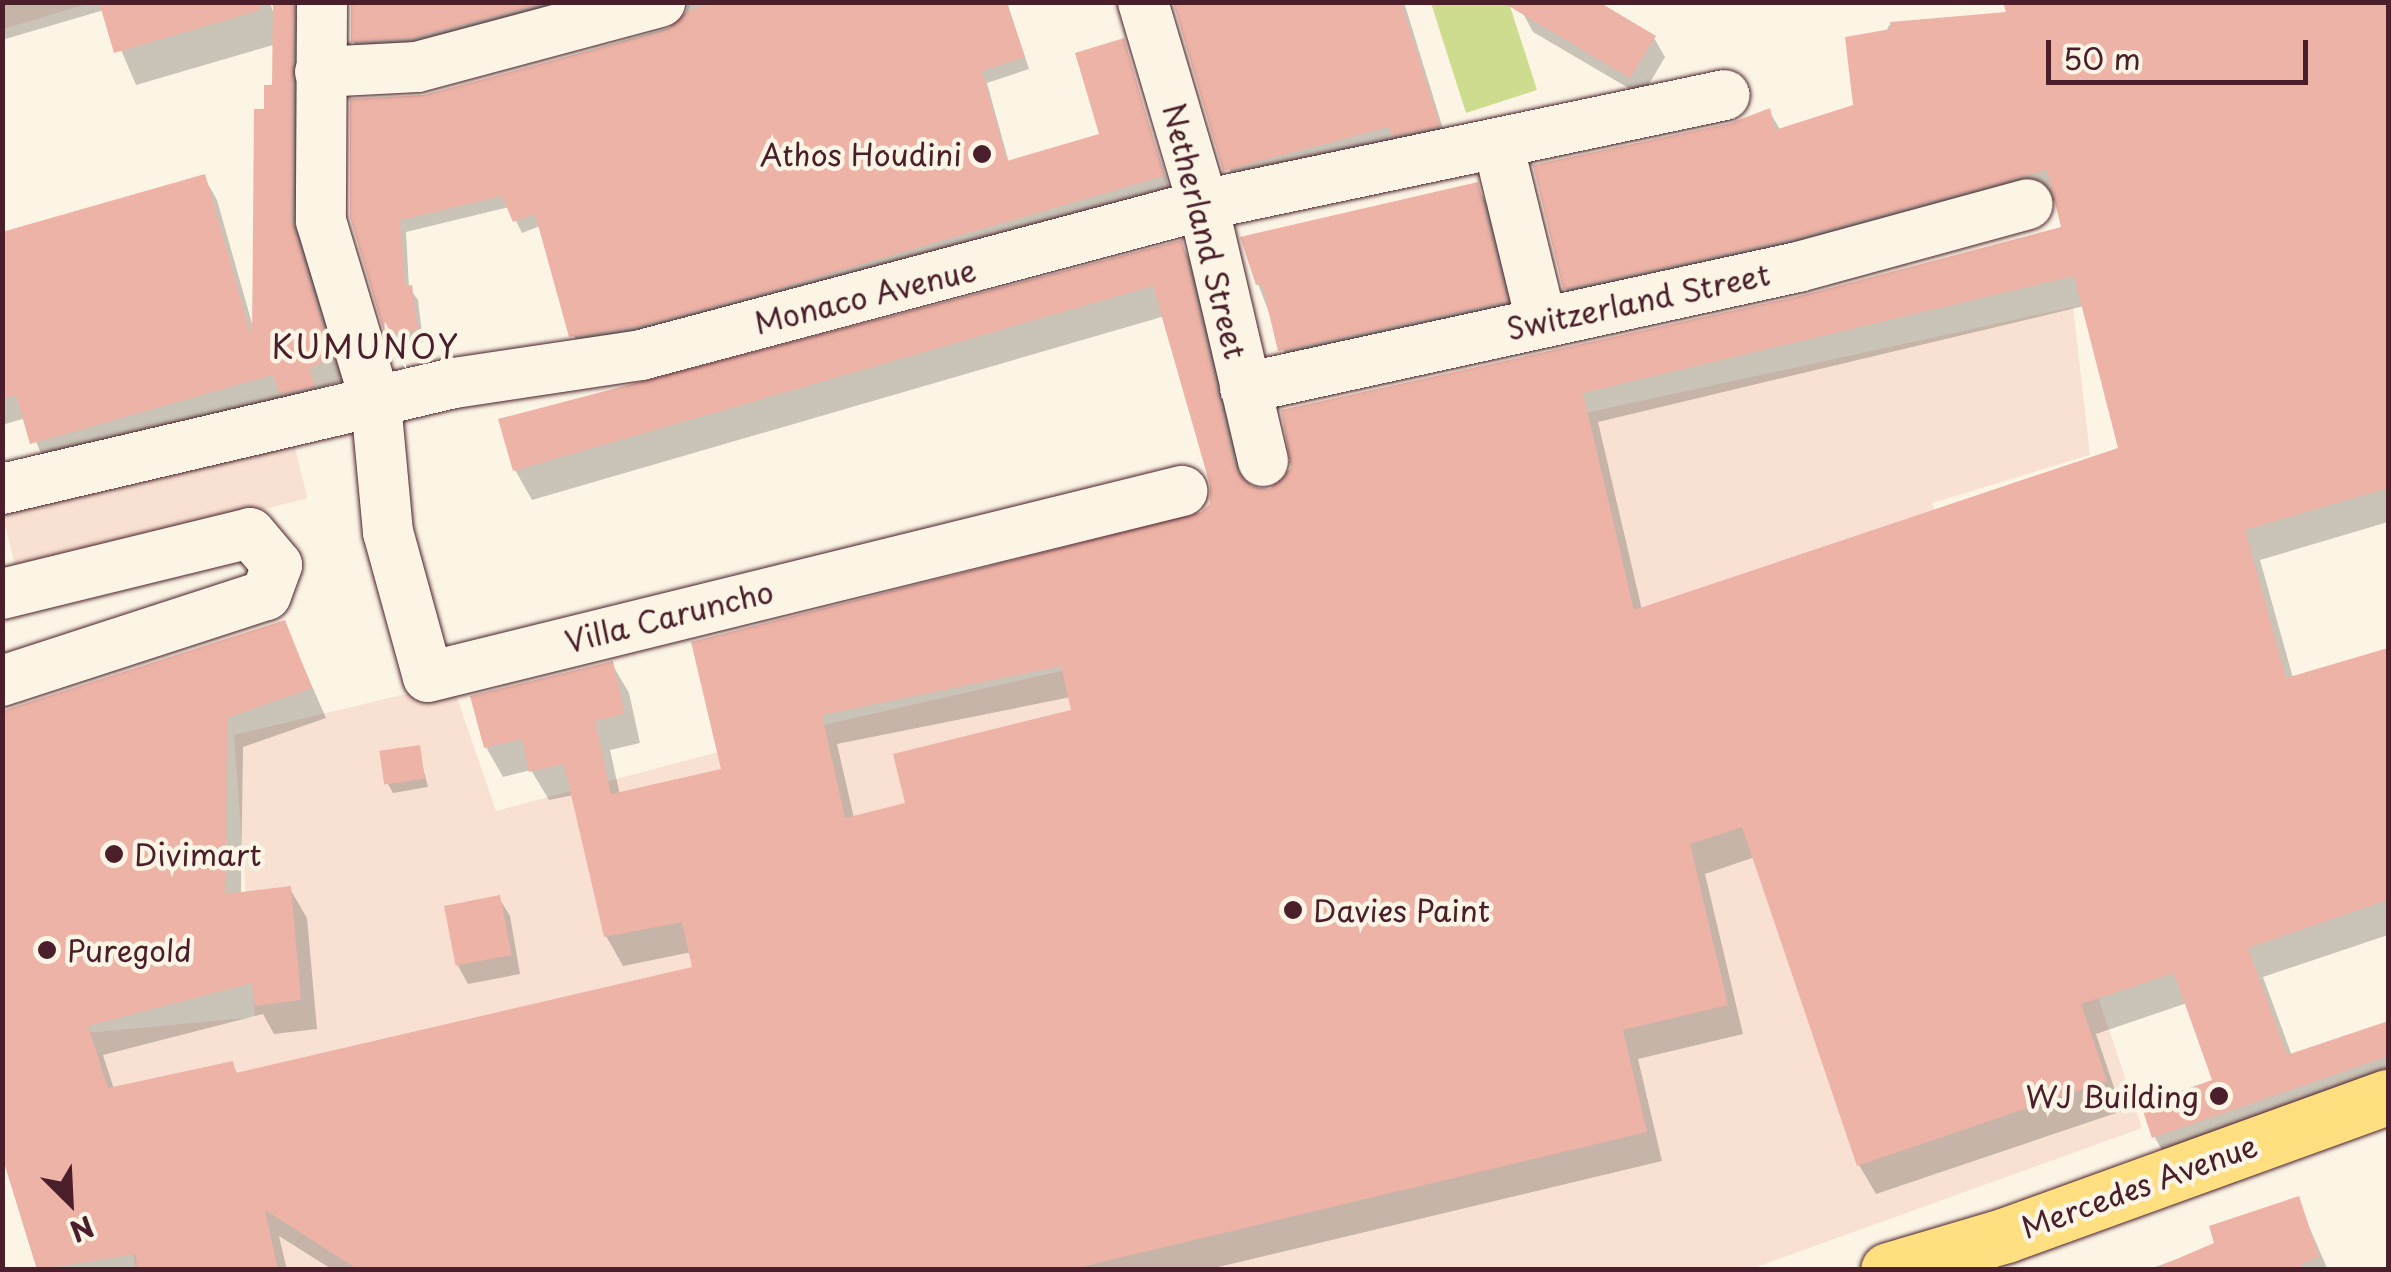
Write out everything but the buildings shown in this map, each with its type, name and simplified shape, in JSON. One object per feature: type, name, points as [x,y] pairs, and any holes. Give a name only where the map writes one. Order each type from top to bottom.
[{"type":"main road","name":"Mercedes Avenue","points":[[1888,1270],[2011,1252],[2388,1097]]},
{"type":"street","points":[[322,2],[321,221],[376,403]]},
{"type":"street","points":[[320,72],[417,66],[660,2]]},
{"type":"street","name":"Netherland Street","points":[[1144,2],[1203,205],[1263,461]]},
{"type":"street","name":"Monaco Avenue","points":[[2,489],[454,383],[641,354],[1203,205],[1725,94]]},
{"type":"street","points":[[1498,144],[1541,321]]},
{"type":"street","name":"Switzerland Street","points":[[1246,388],[1798,267],[2028,204]]},
{"type":"street","name":"Villa Caruncho","points":[[376,403],[388,532],[428,677],[1182,490]]},
{"type":"street","points":[[2,594],[250,533],[277,565],[266,595],[2,681]]},
{"type":"shaded area","points":[[3,2],[90,2],[90,3],[3,29]]},
{"type":"shaded area","points":[[2073,307],[2090,455],[1932,503],[2142,1128],[1748,1270],[136,1269],[87,1033],[255,1017],[234,735],[452,683],[496,811],[797,731],[1232,632],[1199,497]]},
{"type":"shaded area","points":[[293,440],[308,498],[16,571],[2,513]]},
{"type":"green space","points":[[1431,3],[1509,3],[1537,90],[1466,113]]},
{"type":"place","name":"Athos Houdini","points":[[982,154]]},
{"type":"place","name":"Divimart","points":[[114,854]]},
{"type":"place","name":"Davies Paint","points":[[1293,910]]},
{"type":"place","name":"Puregold","points":[[47,950]]},
{"type":"place","name":"WJ Building","points":[[2219,1096]]},
{"type":"district","name":"KUMUNOY","points":[[366,346]]}]
